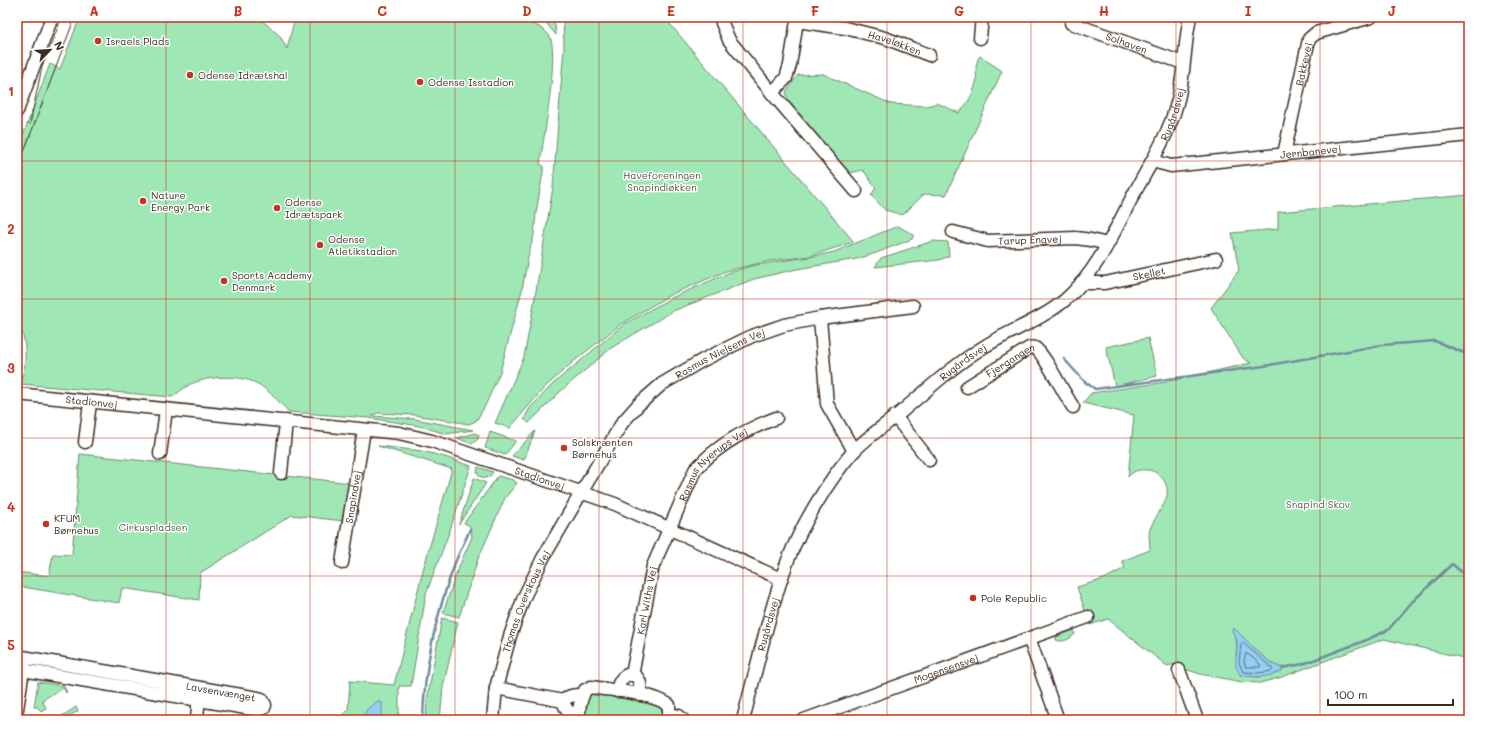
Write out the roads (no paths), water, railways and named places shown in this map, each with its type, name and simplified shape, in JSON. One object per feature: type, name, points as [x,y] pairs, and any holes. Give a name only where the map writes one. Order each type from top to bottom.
[{"type":"street","points":[[17,111],[52,17]]},
{"type":"street","points":[[722,17],[722,23],[729,40],[772,93],[856,191]]},
{"type":"street","points":[[980,38],[982,17]]},
{"type":"street","name":"Rugårdsvej","points":[[743,720],[781,579],[789,558],[810,515],[830,482],[854,451],[936,382],[975,353],[1065,300],[1082,283],[1098,261],[1152,161],[1170,124],[1177,103],[1186,35],[1190,17]]},
{"type":"street","name":"Bakkevej","points":[[1284,154],[1308,39],[1316,33],[1371,17]]},
{"type":"street","name":"Haveløkken","points":[[772,93],[786,78],[790,64],[797,21],[845,28],[885,38],[929,56]]},
{"type":"street","name":"Solhaven","points":[[1071,23],[1183,63]]},
{"type":"street","name":"Jernbanevej","points":[[1152,161],[1171,166],[1469,135]]},
{"type":"street","name":"Tarup Engvej","points":[[953,232],[988,241],[1076,238],[1107,244]]},
{"type":"street","name":"Skellet","points":[[1082,283],[1105,283],[1216,259]]},
{"type":"street","name":"Rasmus Nielsens Vej","points":[[583,492],[622,423],[638,404],[662,384],[703,360],[752,336],[784,325],[820,318],[913,306]]},
{"type":"street","points":[[820,318],[827,404],[854,451]]},
{"type":"street","name":"Fjergangen","points":[[967,387],[1005,362],[1032,347],[1036,348],[1044,359],[1073,407]]},
{"type":"street","name":"Stadionvej","points":[[17,394],[286,421],[399,434],[432,441],[615,504],[781,579]]},
{"type":"street","points":[[85,442],[90,402]]},
{"type":"street","points":[[160,454],[166,410]]},
{"type":"street","points":[[895,416],[929,460]]},
{"type":"street","name":"Rasmus Nyerups Vej","points":[[670,529],[695,470],[706,457],[725,443],[755,426],[776,418]]},
{"type":"street","points":[[281,473],[286,421]]},
{"type":"street","name":"Snapindvej","points":[[342,564],[364,430]]},
{"type":"street","name":"Thomas Overskous Vej","points":[[493,720],[496,688],[510,636],[524,597],[543,558],[583,492]]},
{"type":"street","name":"Karl Withs Vej","points":[[632,675],[653,566],[670,529]]},
{"type":"street","name":"Mogensensvej","points":[[804,720],[1088,617]]},
{"type":"street","points":[[1029,638],[1058,720]]},
{"type":"street","points":[[17,709],[20,663]]},
{"type":"street","name":"Lavsenvænget","points":[[20,663],[112,672],[199,694]]},
{"type":"street","name":"Lavsenvænget","points":[[20,663],[110,685],[199,694]]},
{"type":"street","points":[[1179,670],[1197,720]]},
{"type":"street","points":[[110,685],[112,672]]},
{"type":"street","points":[[617,691],[621,679],[632,675],[637,677],[640,682],[642,688],[640,695]]},
{"type":"street","points":[[563,701],[565,709],[579,717],[582,695],[585,690],[591,687],[617,691],[662,701],[669,706],[669,717],[679,716],[683,720]]},
{"type":"street","points":[[496,688],[563,701]]},
{"type":"street","points":[[196,720],[199,694]]},
{"type":"street","points":[[563,701],[572,695],[582,695]]},
{"type":"water","points":[[1234,628],[1256,651],[1275,665],[1282,668],[1282,671],[1267,676],[1242,676],[1236,664],[1237,643],[1232,631]]},
{"type":"water","points":[[378,701],[382,703],[382,720],[362,720],[367,709]]},
{"type":"waterway","points":[[1064,359],[1085,382],[1095,389],[1264,366],[1382,345],[1435,341],[1469,355]]},
{"type":"waterway","points":[[423,720],[426,681],[432,642],[442,603],[457,557],[470,529]]},
{"type":"waterway","points":[[1282,668],[1303,664],[1364,641],[1388,630],[1412,602],[1452,564],[1469,578]]},
{"type":"tram line","points":[[30,124],[42,67],[62,17]]},
{"type":"tram line","points":[[17,170],[75,17]]},
{"type":"place","name":"Israels Plads","points":[[98,41]]},
{"type":"place","name":"Odense Idrætshal","points":[[190,75]]},
{"type":"place","name":"Odense Isstadion","points":[[420,82]]},
{"type":"place","name":"Nature Energy Park","points":[[143,201]]},
{"type":"place","name":"Odense Idrætspark","points":[[277,208]]},
{"type":"place","name":"Odense Atletikstadion","points":[[320,245]]},
{"type":"place","name":"Sports Academy Denmark","points":[[224,281]]},
{"type":"place","name":"Solskrænten Børnehus","points":[[564,448]]},
{"type":"place","name":"KFUM Børnehus","points":[[46,524]]},
{"type":"place","name":"Pole Republic","points":[[973,598]]},
{"type":"park label","name":"Haveforeningen Snapindløkken","points":[[662,180]]},
{"type":"park label","name":"Snapind Skov","points":[[1318,504]]},
{"type":"park label","name":"Cirkuspladsen","points":[[153,527]]}]
